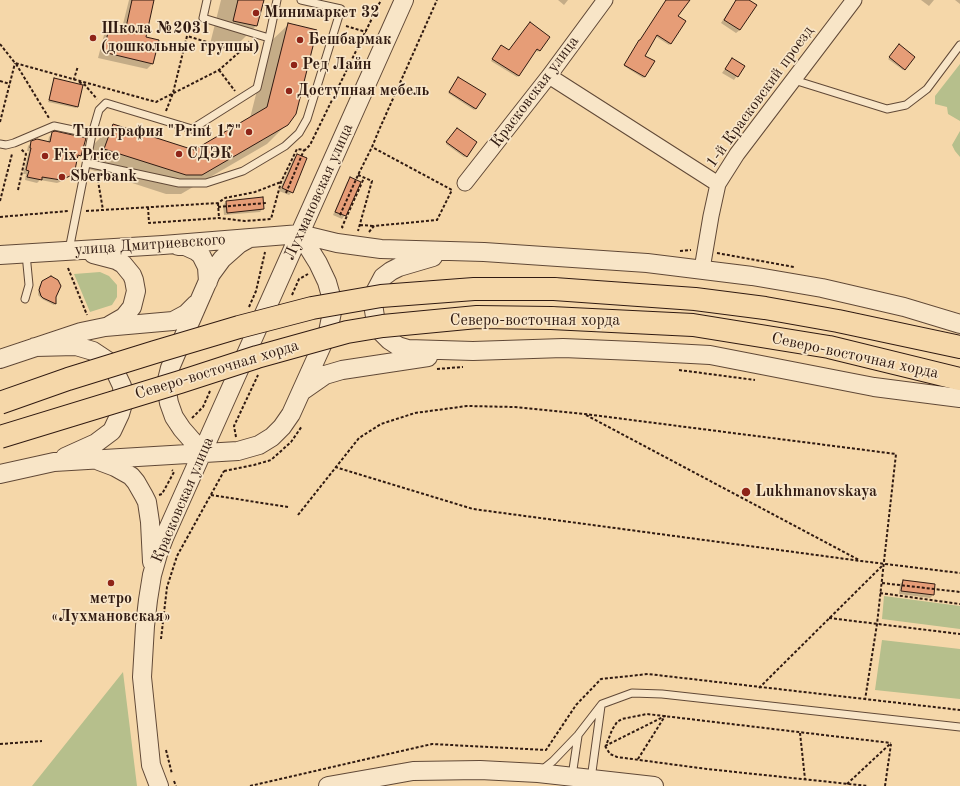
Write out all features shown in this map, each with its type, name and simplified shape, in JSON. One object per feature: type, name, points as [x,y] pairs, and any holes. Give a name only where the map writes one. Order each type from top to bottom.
[{"type":"highway","name":"Северо-восточная хорда","points":[[0,403],[68,379],[155,352],[239,327],[312,308],[381,296],[474,289],[554,289],[696,299],[765,308],[838,321],[960,347]]},
{"type":"highway","name":"Северо-восточная хорда","points":[[0,437],[257,357],[347,332],[383,326],[478,317],[620,320],[693,325],[829,347],[960,380]]},
{"type":"street","name":"Лухмановская улица","points":[[234,384],[404,0]]},
{"type":"street","name":"Красковская улица","points":[[465,183],[605,0]]},
{"type":"street","name":"1-й Красковский проезд","points":[[702,269],[718,184],[737,154],[854,0]]},
{"type":"street","points":[[548,76],[718,184]]},
{"type":"street","name":"улица Дмитриевского","points":[[0,255],[164,245],[300,234],[359,247],[400,251],[458,251]]},
{"type":"street","points":[[0,474],[54,462],[238,451],[259,445],[272,437],[282,427],[302,391],[328,332],[332,312],[331,296],[327,282],[318,263],[300,234]]},
{"type":"street","points":[[203,453],[182,429],[174,417],[169,403],[167,380],[170,368],[212,274],[222,259],[248,238]]},
{"type":"street","points":[[164,245],[185,246],[201,255],[207,267],[208,282]]},
{"type":"street","points":[[74,250],[116,260],[123,264],[134,280],[136,291],[132,307],[128,313],[115,323],[105,327]]},
{"type":"street","points":[[471,359],[398,346],[389,340],[381,332],[376,323],[373,304],[374,294],[383,278],[391,271],[399,267],[425,258],[458,251],[648,263],[752,276],[822,288],[904,307],[960,324]]},
{"type":"street","points":[[0,359],[81,332],[105,327],[173,321],[186,314],[201,299]]},
{"type":"street","points":[[35,347],[76,346],[93,351],[108,361],[114,369],[122,386],[123,404],[112,431],[96,443],[54,462]]},
{"type":"street","points":[[302,391],[325,375],[342,370],[471,359],[563,348],[710,355],[874,387],[960,398]]},
{"type":"street","name":"Красковская улица","points":[[166,782],[151,765],[142,677],[145,626],[152,575],[164,538],[234,384]]},
{"type":"street","points":[[92,459],[123,471],[136,482],[144,496],[147,502],[150,522],[152,575]]},
{"type":"street","points":[[328,786],[413,771],[480,770],[572,776],[654,786]]},
{"type":"lane","points":[[207,0],[203,18],[269,38]]},
{"type":"lane","points":[[74,250],[77,211],[92,134],[99,110],[106,103],[192,129],[257,88],[278,0]]},
{"type":"lane","points":[[87,163],[179,183],[206,184],[243,171],[285,146],[300,133],[307,119],[341,9],[301,0]]},
{"type":"lane","points":[[794,80],[887,109],[906,105],[927,88],[960,45]]},
{"type":"lane","points":[[0,144],[6,145],[14,143],[54,126],[92,134]]},
{"type":"lane","points":[[25,299],[29,286],[26,254]]},
{"type":"lane","points":[[538,773],[553,761],[578,736],[602,704],[632,693],[662,694],[960,727]]},
{"type":"lane","points":[[591,779],[602,704]]},
{"type":"lane","points":[[572,776],[578,736]]},
{"type":"path","points":[[286,193],[304,150],[310,145],[381,0]]},
{"type":"path","points":[[340,215],[372,147],[437,0]]},
{"type":"path","points":[[337,24],[366,32]]},
{"type":"path","points":[[15,63],[156,102],[219,70],[240,52],[255,34]]},
{"type":"path","points":[[163,120],[173,93],[187,36],[240,52]]},
{"type":"path","points":[[0,44],[15,63],[54,126]]},
{"type":"path","points":[[0,122],[15,63]]},
{"type":"path","points":[[74,79],[78,66]]},
{"type":"path","points":[[219,70],[240,99]]},
{"type":"path","points":[[74,79],[85,84],[103,106]]},
{"type":"path","points":[[0,81],[10,84]]},
{"type":"path","points":[[0,201],[14,143],[26,154],[18,190]]},
{"type":"path","points":[[360,226],[437,220],[452,190],[372,147]]},
{"type":"path","points":[[148,207],[149,223],[219,218],[245,221],[271,219],[281,182],[297,149],[304,150]]},
{"type":"path","points":[[96,165],[103,210]]},
{"type":"path","points":[[358,175],[372,181],[358,233]]},
{"type":"path","points":[[342,227],[364,178]]},
{"type":"path","points":[[0,217],[218,203],[224,198],[255,192],[281,182]]},
{"type":"path","points":[[218,203],[219,218]]},
{"type":"path","points":[[218,207],[266,203]]},
{"type":"path","points":[[368,234],[374,226]]},
{"type":"path","points":[[68,268],[88,318]]},
{"type":"path","points":[[432,369],[471,359]]},
{"type":"path","points":[[676,369],[760,381]]},
{"type":"path","points":[[298,515],[359,438],[381,424],[415,413],[467,406],[516,407],[585,414],[896,454],[877,624],[865,700]]},
{"type":"path","points":[[585,414],[861,561]]},
{"type":"path","points":[[160,645],[167,587],[177,556],[224,470],[254,465],[271,460],[299,433],[305,421]]},
{"type":"path","points":[[157,496],[162,494],[174,472],[170,468]]},
{"type":"path","points":[[335,468],[472,509],[960,573]]},
{"type":"path","points":[[211,495],[288,507]]},
{"type":"path","points":[[884,564],[759,688],[960,710]]},
{"type":"path","points":[[881,583],[960,592]]},
{"type":"path","points":[[880,593],[960,604]]},
{"type":"path","points":[[829,618],[960,634]]},
{"type":"path","points":[[868,786],[707,769],[616,757],[610,754],[606,746],[612,730],[617,722],[622,719],[647,714],[891,743]]},
{"type":"path","points":[[606,746],[665,716]]},
{"type":"path","points":[[638,759],[665,716]]},
{"type":"path","points":[[800,733],[805,779]]},
{"type":"path","points":[[0,744],[42,742]]},
{"type":"path","points":[[847,784],[891,743]]},
{"type":"path","points":[[885,786],[891,743]]},
{"type":"path","points":[[166,750],[166,782]]},
{"type":"green space","points":[[960,64],[960,121],[948,114],[947,107],[935,104],[935,96]]},
{"type":"green space","points":[[960,131],[960,157],[952,145]]},
{"type":"green space","points":[[100,272],[109,276],[117,285],[117,297],[112,305],[90,312],[74,274]]},
{"type":"green space","points":[[884,596],[960,606],[960,629],[882,619]]},
{"type":"green space","points":[[882,640],[960,649],[960,699],[875,690]]},
{"type":"green space","points":[[123,672],[137,786],[32,786]]},
{"type":"building","points":[[132,0],[154,0],[146,37],[159,40],[153,64],[103,52],[109,29],[125,32]]},
{"type":"building","points":[[238,0],[264,0],[257,26],[233,21]]},
{"type":"building","points":[[666,0],[690,0],[678,16],[686,21],[671,44],[657,35],[645,56],[655,61],[645,77],[624,65]]},
{"type":"building","points":[[736,0],[749,0],[757,5],[740,30],[724,20]]},
{"type":"building","points":[[530,22],[550,37],[540,51],[537,49],[519,76],[492,59],[501,45],[509,50]]},
{"type":"building","points":[[288,23],[317,30],[296,114],[288,125],[202,175],[186,175],[104,149],[113,124],[194,150],[267,107]]},
{"type":"building","points":[[899,44],[915,57],[905,70],[889,57]]},
{"type":"building","points":[[732,58],[745,66],[738,77],[725,69]]},
{"type":"building","points":[[458,77],[486,94],[476,109],[449,92]]},
{"type":"building","points":[[54,78],[83,85],[78,107],[49,100]]},
{"type":"building","points":[[457,128],[477,142],[467,157],[446,142]]},
{"type":"building","points":[[55,131],[86,138],[81,156],[78,155],[75,170],[70,176],[61,180],[42,177],[42,180],[27,177],[29,171],[26,170],[31,141],[37,139],[50,142],[52,132]]},
{"type":"building","points":[[297,154],[307,158],[293,193],[282,188]]},
{"type":"building","points":[[350,177],[361,182],[346,216],[335,212]]},
{"type":"building","points":[[263,197],[264,209],[227,213],[226,201]]},
{"type":"building","points":[[51,276],[58,280],[61,286],[56,297],[56,304],[43,298],[39,290],[42,281]]},
{"type":"building","points":[[903,580],[935,584],[934,595],[901,591]]},
{"type":"place","name":"Минимаркет 32","points":[[256,13]]},
{"type":"place","name":"Школа №2031 (дошкольные группы)","points":[[93,38]]},
{"type":"place","name":"Бешбармак","points":[[300,40]]},
{"type":"place","name":"Ред Лайн","points":[[294,65]]},
{"type":"place","name":"Доступная мебель","points":[[289,91]]},
{"type":"place","name":"Типография \"Print 17\"","points":[[249,132]]},
{"type":"place","name":"СДЭК","points":[[179,154]]},
{"type":"place","name":"Fix Price","points":[[45,156]]},
{"type":"place","name":"Sberbank","points":[[62,177]]},
{"type":"place","name":"Lukhmanovskaya","points":[[746,492]]},
{"type":"place","name":"метро «Лухмановская»","points":[[111,583]]}]
